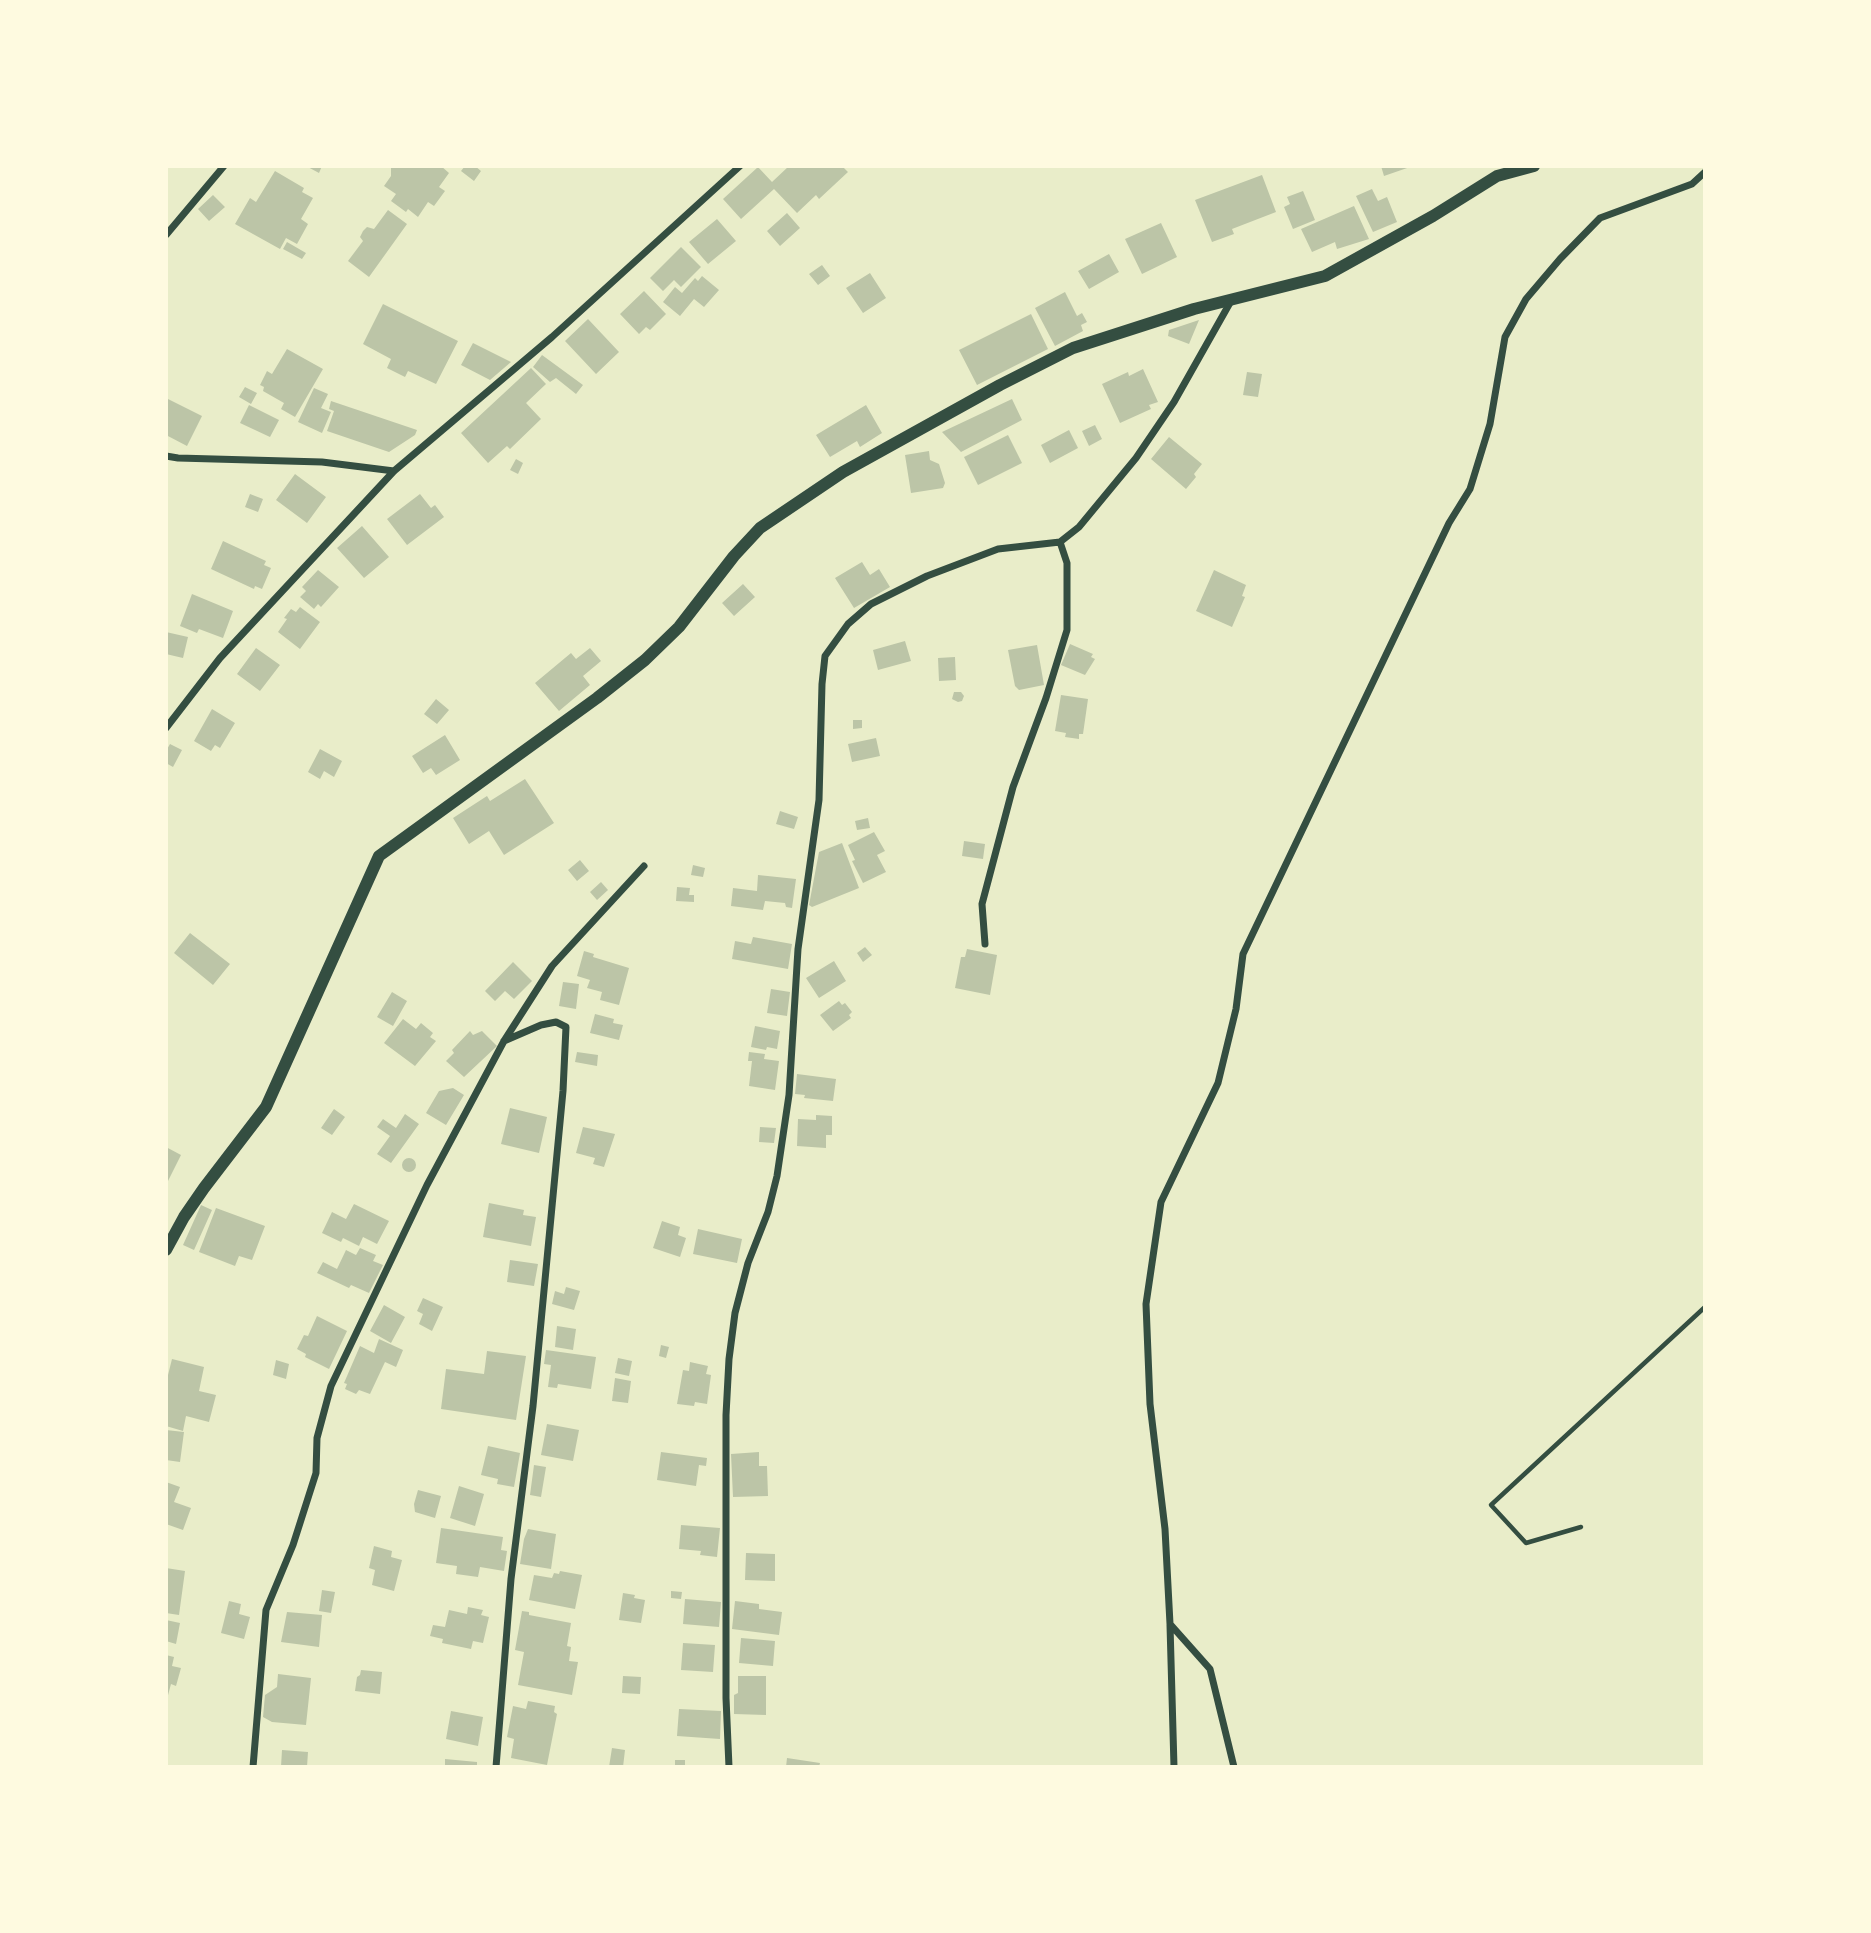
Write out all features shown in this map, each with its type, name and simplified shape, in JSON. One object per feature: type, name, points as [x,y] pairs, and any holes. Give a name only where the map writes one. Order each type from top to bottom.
[{"type":"street","points":[[166,235],[224,166]]},
{"type":"street","points":[[166,728],[220,658],[394,471],[551,337],[740,166]]},
{"type":"street","points":[[166,1250],[204,1188],[266,1107],[379,856],[597,698],[645,660],[679,628],[734,556],[760,528],[843,472],[1073,348],[1195,309],[1325,276],[1433,216],[1497,176],[1534,166]]},
{"type":"street","points":[[1174,1767],[1166,1528],[1150,1404],[1146,1304],[1161,1202],[1218,1083],[1236,1009],[1243,954],[1449,523],[1470,489],[1490,424],[1505,337],[1526,299],[1600,218],[1692,184],[1705,172]]},
{"type":"street","points":[[729,1767],[726,1698],[726,1415],[729,1359],[735,1313],[748,1263],[768,1212],[778,1176],[789,1095],[798,949],[819,800],[825,656],[848,624],[870,604],[927,576],[998,549],[1060,542],[1079,527],[1136,458],[1174,402],[1231,301]]},
{"type":"street","points":[[166,456],[322,462],[394,471]]},
{"type":"street","points":[[985,944],[982,904],[1013,787],[1067,631],[1067,563],[1060,542]]},
{"type":"street","points":[[253,1767],[266,1610],[293,1545],[316,1474],[317,1438],[331,1386],[427,1185],[504,1041],[552,966],[644,866]]},
{"type":"street","points":[[496,1767],[511,1579],[533,1406],[563,1091],[566,1027],[556,1022],[541,1025],[504,1041]]},
{"type":"street","points":[[1170,1624],[1210,1669],[1234,1767]]},
{"type":"path","points":[[1581,1527],[1526,1543],[1491,1505],[1705,1307]]},
{"type":"building","points":[[306,166],[322,166],[319,173]]},
{"type":"building","points":[[391,166],[441,166],[449,173],[439,187],[445,191],[434,206],[428,202],[418,217],[408,209],[406,212],[391,201],[396,194],[384,186],[391,176]]},
{"type":"building","points":[[465,166],[475,166],[481,171],[474,181],[461,171]]},
{"type":"building","points":[[789,166],[842,166],[848,172],[819,199],[816,195],[797,213],[774,189],[741,219],[723,199],[758,167],[772,182]]},
{"type":"building","points":[[1381,166],[1410,166],[1410,167],[1384,176]]},
{"type":"building","points":[[275,171],[304,188],[302,192],[313,198],[301,219],[308,224],[297,244],[286,238],[280,249],[235,224],[250,198],[256,202]]},
{"type":"building","points":[[1262,175],[1276,212],[1232,229],[1234,234],[1212,242],[1195,200]]},
{"type":"building","points":[[1372,189],[1378,201],[1387,197],[1397,222],[1373,232],[1356,196]]},
{"type":"building","points":[[1303,191],[1315,220],[1293,229],[1284,207],[1290,204],[1287,197]]},
{"type":"building","points":[[213,195],[225,207],[209,221],[198,209]]},
{"type":"building","points":[[1354,206],[1369,239],[1337,249],[1335,242],[1312,252],[1301,229]]},
{"type":"building","points":[[388,210],[407,224],[369,277],[348,261],[363,241],[360,237],[363,231],[367,227],[374,229]]},
{"type":"building","points":[[787,213],[800,228],[780,246],[767,231]]},
{"type":"building","points":[[717,219],[736,241],[708,264],[689,242]]},
{"type":"building","points":[[1161,223],[1177,257],[1142,274],[1125,239]]},
{"type":"building","points":[[287,242],[306,253],[302,259],[283,249]]},
{"type":"building","points":[[681,247],[701,267],[681,287],[674,280],[663,291],[650,278]]},
{"type":"building","points":[[1109,254],[1119,272],[1089,289],[1078,271]]},
{"type":"building","points":[[822,265],[830,276],[818,285],[809,274]]},
{"type":"building","points":[[870,273],[886,298],[863,313],[846,288]]},
{"type":"building","points":[[702,276],[719,290],[704,307],[694,299],[680,316],[663,302],[675,287],[682,293],[695,278],[698,281]]},
{"type":"building","points":[[644,291],[666,314],[650,330],[646,327],[639,334],[620,314]]},
{"type":"building","points":[[1065,292],[1077,316],[1082,313],[1087,322],[1081,325],[1083,331],[1055,346],[1035,308]]},
{"type":"building","points":[[383,304],[458,341],[436,384],[408,371],[405,377],[387,368],[391,359],[363,344]]},
{"type":"building","points":[[1031,314],[1048,349],[977,385],[959,350]]},
{"type":"building","points":[[588,319],[619,352],[596,374],[565,341]]},
{"type":"building","points":[[1199,320],[1189,344],[1168,336],[1169,330]]},
{"type":"building","points":[[473,343],[511,362],[490,380],[461,365]]},
{"type":"building","points":[[287,349],[323,369],[295,417],[281,409],[284,403],[263,391],[264,387],[260,385],[267,371],[272,374]]},
{"type":"building","points":[[542,355],[583,385],[576,394],[556,378],[550,382],[533,367]]},
{"type":"building","points":[[531,368],[546,384],[526,403],[541,419],[510,449],[507,446],[488,463],[461,433]]},
{"type":"building","points":[[1143,369],[1158,402],[1149,405],[1151,409],[1120,423],[1102,384],[1128,372],[1129,376]]},
{"type":"building","points":[[1247,372],[1262,374],[1258,397],[1243,395]]},
{"type":"building","points":[[245,387],[257,393],[251,404],[239,397]]},
{"type":"building","points":[[314,388],[328,394],[321,408],[331,412],[322,433],[298,422]]},
{"type":"building","points":[[166,398],[202,416],[187,446],[166,435]]},
{"type":"building","points":[[1012,399],[1022,420],[961,452],[942,432]]},
{"type":"building","points":[[331,401],[417,430],[415,435],[389,452],[327,431],[334,411],[329,409]]},
{"type":"building","points":[[249,405],[279,420],[270,437],[240,423]]},
{"type":"building","points":[[866,405],[882,433],[860,447],[857,441],[830,457],[816,435]]},
{"type":"building","points":[[1095,425],[1102,439],[1089,446],[1082,431]]},
{"type":"building","points":[[1069,430],[1078,448],[1050,463],[1041,445]]},
{"type":"building","points":[[1008,435],[1022,463],[978,485],[964,457]]},
{"type":"building","points":[[1169,437],[1202,464],[1186,489],[1151,459]]},
{"type":"building","points":[[929,451],[930,460],[939,464],[945,483],[943,488],[911,493],[905,455]]},
{"type":"building","points":[[516,459],[523,463],[518,474],[510,470]]},
{"type":"building","points":[[295,474],[326,497],[307,523],[276,500]]},
{"type":"building","points":[[250,494],[263,499],[258,512],[245,507]]},
{"type":"building","points":[[420,494],[431,508],[435,505],[444,517],[407,545],[387,519]]},
{"type":"building","points":[[362,526],[389,557],[364,578],[337,548]]},
{"type":"building","points":[[223,541],[266,561],[264,565],[271,568],[262,589],[255,586],[254,589],[211,569]]},
{"type":"building","points":[[862,562],[870,575],[879,569],[890,587],[854,608],[835,578]]},
{"type":"building","points":[[318,570],[339,587],[321,607],[318,604],[314,609],[300,597],[306,591],[302,587]]},
{"type":"building","points":[[1214,570],[1246,585],[1242,596],[1245,597],[1232,627],[1196,611]]},
{"type":"building","points":[[743,584],[755,597],[734,616],[722,603]]},
{"type":"building","points":[[192,594],[233,611],[223,638],[199,629],[197,633],[180,626]]},
{"type":"building","points":[[300,607],[320,622],[300,649],[278,632],[291,609],[296,612]]},
{"type":"building","points":[[166,632],[188,637],[183,658],[166,654]]},
{"type":"building","points":[[905,641],[911,661],[878,670],[873,650]]},
{"type":"building","points":[[1070,644],[1093,654],[1091,657],[1095,659],[1085,675],[1061,665]]},
{"type":"building","points":[[1037,645],[1044,685],[1019,690],[1015,686],[1008,650]]},
{"type":"building","points":[[256,648],[280,665],[260,691],[237,674]]},
{"type":"building","points":[[590,648],[601,661],[583,676],[590,685],[559,711],[535,683],[571,653],[576,659]]},
{"type":"building","points":[[955,657],[956,680],[939,681],[938,658]]},
{"type":"building","points":[[954,692],[961,692],[964,696],[962,701],[952,699]]},
{"type":"building","points":[[1061,695],[1088,699],[1083,734],[1079,734],[1079,739],[1065,737],[1066,733],[1055,731]]},
{"type":"building","points":[[436,699],[449,710],[437,724],[424,714]]},
{"type":"building","points":[[212,709],[235,723],[220,748],[215,745],[211,751],[194,741]]},
{"type":"building","points":[[853,720],[862,720],[862,728],[853,729]]},
{"type":"building","points":[[445,735],[460,760],[436,775],[431,768],[423,773],[412,756]]},
{"type":"building","points":[[876,738],[880,756],[852,762],[848,744]]},
{"type":"building","points":[[170,744],[182,750],[173,767],[166,763],[166,751]]},
{"type":"building","points":[[320,749],[342,761],[334,777],[324,771],[320,779],[308,772]]},
{"type":"building","points":[[525,779],[554,823],[504,855],[489,831],[469,844],[453,818],[487,796],[490,801]]},
{"type":"building","points":[[780,811],[798,817],[794,829],[776,824]]},
{"type":"building","points":[[868,818],[870,828],[857,830],[855,821]]},
{"type":"building","points":[[874,832],[885,851],[877,855],[886,872],[863,883],[852,861],[855,860],[848,845]]},
{"type":"building","points":[[964,841],[985,844],[983,859],[962,856]]},
{"type":"building","points":[[842,843],[859,888],[812,907],[809,905],[819,852]]},
{"type":"building","points":[[580,860],[589,871],[577,881],[568,870]]},
{"type":"building","points":[[693,865],[705,868],[703,877],[691,875]]},
{"type":"building","points":[[758,875],[796,879],[792,908],[786,907],[785,903],[765,901],[763,910],[731,906],[733,888],[757,891]]},
{"type":"building","points":[[601,882],[608,890],[597,900],[590,892]]},
{"type":"building","points":[[677,887],[690,888],[689,895],[694,895],[694,902],[676,901]]},
{"type":"building","points":[[190,933],[230,964],[213,985],[174,953]]},
{"type":"building","points":[[753,937],[792,944],[788,969],[732,959],[735,941],[751,944]]},
{"type":"building","points":[[865,947],[872,955],[863,962],[857,953]]},
{"type":"building","points":[[967,949],[997,955],[990,995],[955,988],[961,957],[965,957]]},
{"type":"building","points":[[584,951],[594,954],[593,957],[629,968],[619,1005],[600,1000],[602,992],[587,988],[590,980],[577,976]]},
{"type":"building","points":[[834,961],[846,981],[819,998],[806,978]]},
{"type":"building","points":[[513,962],[532,981],[514,999],[505,991],[495,1001],[485,991]]},
{"type":"building","points":[[563,982],[579,984],[576,1009],[559,1006]]},
{"type":"building","points":[[771,989],[790,992],[787,1016],[767,1013]]},
{"type":"building","points":[[392,992],[407,1001],[393,1026],[377,1017]]},
{"type":"building","points":[[839,1001],[842,1005],[845,1003],[852,1012],[849,1015],[851,1018],[833,1031],[820,1015]]},
{"type":"building","points":[[595,1014],[614,1019],[613,1023],[623,1025],[619,1040],[590,1033]]},
{"type":"building","points":[[403,1019],[416,1029],[421,1023],[433,1033],[430,1037],[436,1041],[415,1066],[384,1043]]},
{"type":"building","points":[[755,1026],[780,1031],[777,1049],[751,1047]]},
{"type":"building","points":[[470,1031],[473,1035],[482,1031],[497,1046],[464,1077],[446,1061],[454,1053],[452,1050]]},
{"type":"building","points":[[577,1052],[598,1055],[597,1066],[575,1062]]},
{"type":"building","points":[[749,1052],[765,1054],[764,1059],[779,1061],[775,1090],[749,1086],[752,1061],[748,1061]]},
{"type":"building","points":[[797,1074],[836,1079],[833,1101],[804,1098],[805,1095],[795,1094]]},
{"type":"building","points":[[453,1088],[464,1095],[446,1125],[426,1113],[439,1091]]},
{"type":"building","points":[[510,1108],[547,1117],[539,1153],[501,1144]]},
{"type":"building","points":[[334,1109],[345,1117],[332,1135],[321,1128]]},
{"type":"building","points":[[405,1114],[419,1124],[391,1163],[377,1154],[390,1136],[377,1127],[383,1119],[396,1128]]},
{"type":"building","points":[[816,1115],[832,1116],[832,1135],[826,1135],[826,1148],[797,1146],[798,1119],[816,1120]]},
{"type":"building","points":[[583,1127],[615,1134],[604,1167],[593,1164],[595,1158],[576,1153]]},
{"type":"building","points":[[760,1127],[776,1128],[774,1143],[759,1142]]},
{"type":"building","points":[[166,1147],[181,1155],[166,1185]]},
{"type":"building","points":[[406,1158],[412,1158],[416,1165],[412,1172],[406,1172],[402,1168],[402,1162]]},
{"type":"building","points":[[489,1203],[524,1210],[523,1215],[536,1217],[531,1246],[483,1237]]},
{"type":"building","points":[[354,1204],[389,1221],[377,1244],[363,1237],[359,1246],[343,1238],[341,1242],[322,1233],[332,1212],[346,1219]]},
{"type":"building","points":[[201,1205],[212,1210],[194,1250],[183,1245]]},
{"type":"building","points":[[216,1208],[265,1226],[252,1260],[239,1256],[235,1266],[199,1252]]},
{"type":"building","points":[[662,1221],[680,1227],[678,1235],[686,1238],[680,1257],[653,1248]]},
{"type":"building","points":[[698,1229],[742,1239],[737,1263],[693,1254]]},
{"type":"building","points":[[360,1248],[376,1255],[373,1261],[383,1265],[369,1293],[351,1285],[349,1288],[317,1273],[323,1262],[337,1269],[346,1250],[356,1255]]},
{"type":"building","points":[[510,1260],[538,1264],[534,1286],[507,1282]]},
{"type":"building","points":[[566,1287],[580,1291],[574,1310],[552,1304],[555,1291],[564,1294]]},
{"type":"building","points":[[423,1298],[443,1307],[432,1331],[419,1324],[423,1314],[417,1311]]},
{"type":"building","points":[[384,1305],[405,1317],[391,1343],[370,1331]]},
{"type":"building","points":[[317,1316],[347,1331],[329,1369],[305,1357],[306,1354],[297,1349],[304,1335],[308,1336]]},
{"type":"building","points":[[557,1326],[576,1329],[573,1350],[555,1347]]},
{"type":"building","points":[[379,1339],[403,1350],[396,1367],[385,1362],[370,1394],[359,1390],[356,1394],[345,1389],[347,1384],[344,1383],[360,1346],[374,1353]]},
{"type":"building","points":[[661,1345],[669,1347],[666,1358],[659,1356]]},
{"type":"building","points":[[546,1350],[596,1357],[591,1389],[558,1384],[557,1388],[548,1387],[551,1365],[544,1364]]},
{"type":"building","points":[[487,1351],[526,1356],[516,1420],[441,1409],[446,1369],[484,1374]]},
{"type":"building","points":[[618,1358],[632,1361],[629,1376],[615,1373]]},
{"type":"building","points":[[172,1359],[204,1367],[199,1391],[216,1395],[209,1422],[186,1416],[183,1431],[166,1426],[166,1383]]},
{"type":"building","points":[[276,1360],[289,1364],[286,1379],[273,1375]]},
{"type":"building","points":[[690,1362],[708,1366],[706,1374],[711,1375],[707,1404],[677,1404],[683,1370],[689,1371]]},
{"type":"building","points":[[615,1378],[631,1381],[628,1403],[612,1401]]},
{"type":"building","points":[[547,1424],[579,1430],[573,1461],[541,1455]]},
{"type":"building","points":[[166,1430],[184,1432],[180,1462],[166,1460]]},
{"type":"building","points":[[488,1446],[520,1453],[514,1487],[497,1484],[498,1479],[481,1475]]},
{"type":"building","points":[[661,1452],[707,1458],[706,1466],[699,1465],[696,1486],[657,1480]]},
{"type":"building","points":[[759,1452],[759,1466],[767,1466],[768,1496],[733,1497],[731,1454]]},
{"type":"building","points":[[534,1465],[546,1467],[541,1497],[530,1495]]},
{"type":"building","points":[[166,1482],[180,1487],[174,1502],[191,1508],[183,1530],[166,1524]]},
{"type":"building","points":[[459,1486],[484,1494],[475,1526],[450,1518]]},
{"type":"building","points":[[418,1490],[441,1496],[435,1518],[415,1512]]},
{"type":"building","points":[[681,1525],[720,1528],[717,1557],[700,1555],[701,1551],[679,1549]]},
{"type":"building","points":[[441,1528],[503,1537],[501,1550],[507,1551],[504,1571],[480,1567],[478,1577],[456,1574],[457,1566],[436,1563]]},
{"type":"building","points":[[528,1529],[556,1534],[551,1569],[520,1564]]},
{"type":"building","points":[[374,1546],[392,1551],[391,1557],[402,1560],[394,1591],[372,1585],[375,1570],[369,1568]]},
{"type":"building","points":[[746,1553],[775,1554],[775,1581],[745,1580]]},
{"type":"building","points":[[166,1568],[185,1571],[179,1615],[166,1613]]},
{"type":"building","points":[[560,1571],[582,1575],[575,1609],[529,1600],[534,1575],[552,1578],[554,1573],[559,1574]]},
{"type":"building","points":[[322,1590],[335,1592],[331,1613],[319,1611]]},
{"type":"building","points":[[671,1591],[682,1592],[681,1599],[671,1598]]},
{"type":"building","points":[[623,1593],[645,1600],[641,1623],[619,1620]]},
{"type":"building","points":[[685,1599],[721,1602],[719,1627],[683,1624]]},
{"type":"building","points":[[229,1601],[241,1604],[239,1614],[250,1617],[244,1639],[221,1633]]},
{"type":"building","points":[[735,1601],[759,1604],[759,1609],[782,1612],[779,1635],[732,1629]]},
{"type":"building","points":[[468,1607],[483,1610],[481,1615],[489,1617],[483,1643],[473,1641],[471,1649],[442,1643],[443,1639],[430,1636],[433,1625],[445,1627],[449,1610],[467,1614]]},
{"type":"building","points":[[522,1611],[529,1612],[529,1615],[571,1623],[567,1646],[571,1647],[569,1661],[578,1662],[572,1695],[518,1685],[524,1652],[515,1650]]},
{"type":"building","points":[[287,1612],[322,1615],[319,1647],[281,1642]]},
{"type":"building","points":[[166,1620],[180,1623],[176,1644],[166,1641]]},
{"type":"building","points":[[741,1638],[775,1641],[773,1666],[739,1663]]},
{"type":"building","points":[[683,1643],[715,1645],[713,1672],[681,1670]]},
{"type":"building","points":[[166,1655],[174,1657],[172,1666],[181,1668],[176,1686],[171,1684],[167,1699]]},
{"type":"building","points":[[361,1670],[382,1672],[380,1694],[355,1691]]},
{"type":"building","points":[[278,1674],[311,1678],[306,1725],[272,1722],[263,1717],[265,1695],[277,1687]]},
{"type":"building","points":[[623,1676],[641,1677],[640,1694],[622,1693]]},
{"type":"building","points":[[738,1676],[766,1676],[766,1715],[734,1714]]},
{"type":"building","points":[[528,1701],[555,1706],[554,1712],[557,1714],[547,1765],[511,1758],[514,1739],[507,1737],[513,1706],[526,1709]]},
{"type":"building","points":[[679,1709],[721,1711],[720,1739],[677,1736]]},
{"type":"building","points":[[451,1711],[483,1717],[478,1746],[446,1739]]},
{"type":"building","points":[[612,1748],[625,1750],[623,1767],[609,1767]]},
{"type":"building","points":[[282,1750],[308,1752],[307,1767],[281,1767]]},
{"type":"building","points":[[787,1758],[820,1763],[819,1767],[786,1767]]},
{"type":"building","points":[[445,1759],[477,1762],[477,1767],[445,1767]]},
{"type":"building","points":[[675,1760],[685,1760],[685,1767],[675,1767]]}]
